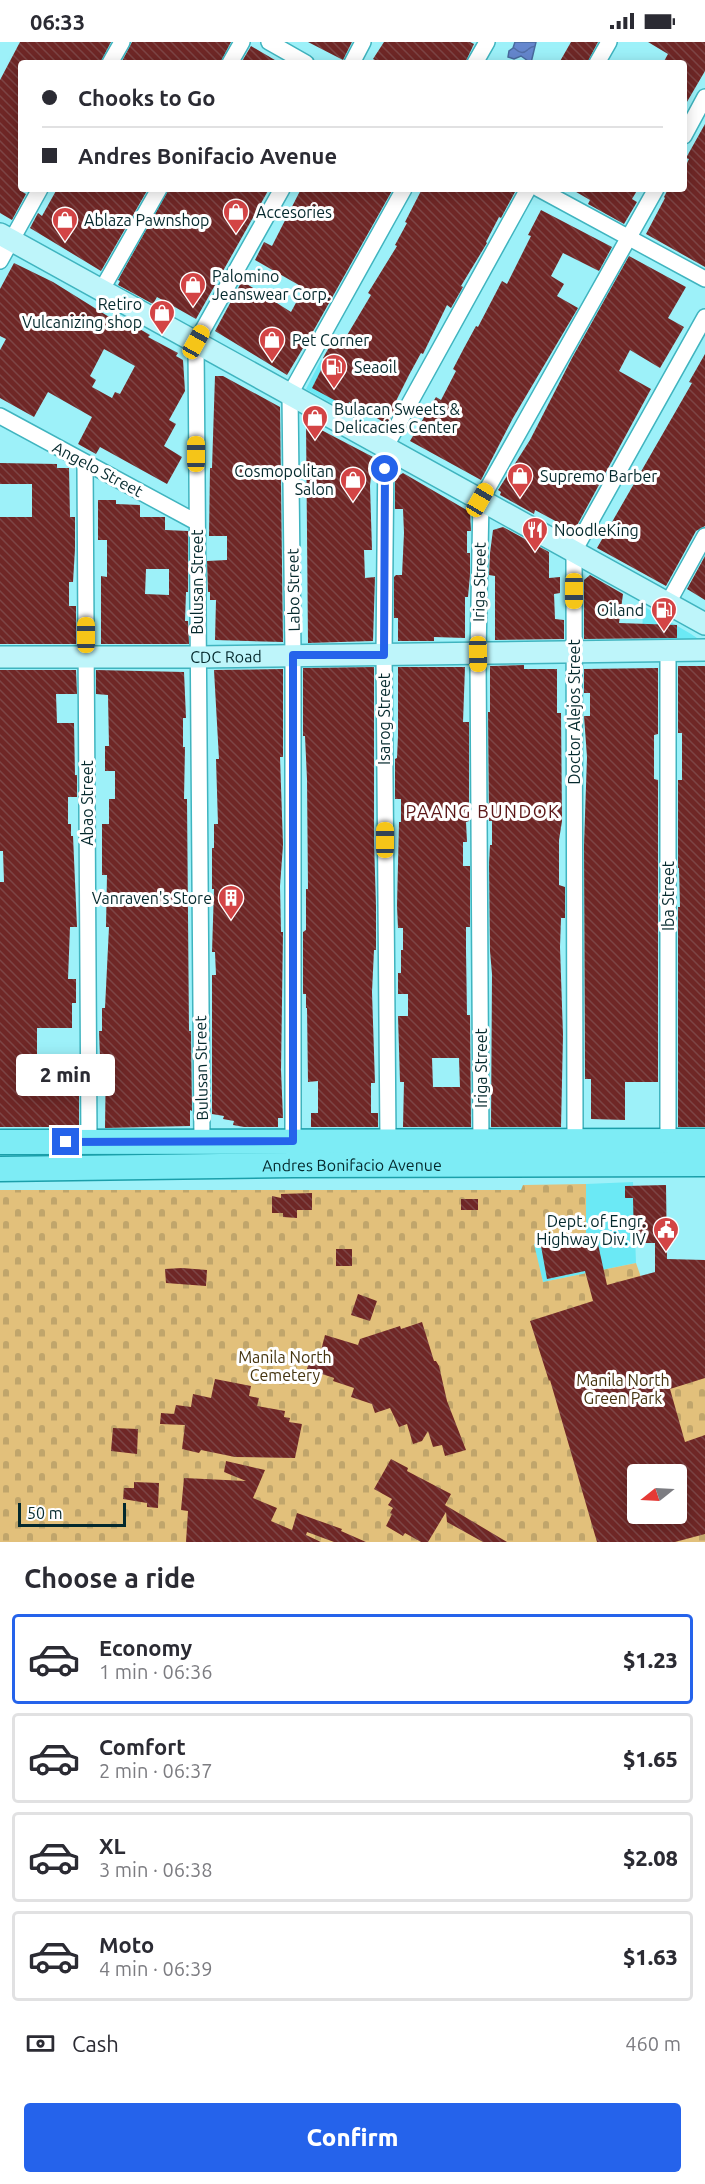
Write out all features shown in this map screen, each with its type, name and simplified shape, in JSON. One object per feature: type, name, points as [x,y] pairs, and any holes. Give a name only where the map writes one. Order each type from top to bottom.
[{"type":"main road","name":"Andres Bonifacio Avenue","points":[[0,1142],[202,1141],[293,1153],[388,1141],[481,1153],[574,1142],[705,1141]]},
{"type":"main road","name":"Andres Bonifacio Avenue","points":[[0,1169],[293,1153],[481,1153],[705,1164]]},
{"type":"street","points":[[112,60],[122,42]]},
{"type":"street","points":[[232,60],[242,42]]},
{"type":"street","points":[[270,42],[301,60]]},
{"type":"street","points":[[354,60],[363,42]]},
{"type":"street","points":[[477,60],[487,42]]},
{"type":"street","points":[[599,60],[609,42]]},
{"type":"street","points":[[687,130],[705,96]]},
{"type":"street","points":[[0,261],[6,237],[38,192]]},
{"type":"street","points":[[102,289],[157,192]]},
{"type":"street","name":"Bulusan Street","points":[[202,1141],[196,342],[280,192]]},
{"type":"street","name":"Labo Street","points":[[293,1153],[293,655],[290,394],[402,192]]},
{"type":"street","name":"Isarog Street","points":[[388,1141],[384,655],[386,446],[526,192]]},
{"type":"street","points":[[545,192],[705,279]]},
{"type":"street","name":"Iriga Street","points":[[481,1153],[478,654],[480,500],[654,192]]},
{"type":"street","points":[[6,237],[705,624]]},
{"type":"street","name":"Doctor Alejos Street","points":[[574,1142],[574,551],[705,317]]},
{"type":"street","name":"Angelo Street","points":[[0,416],[196,522]]},
{"type":"street","name":"Abao Street","points":[[85,463],[89,1142]]},
{"type":"street","points":[[668,603],[705,536]]},
{"type":"street","name":"CDC Road","points":[[0,657],[197,657],[705,650]]},
{"type":"street","name":"Iba Street","points":[[668,651],[668,1141]]},
{"type":"shaded area","points":[[321,360],[361,382],[345,411],[306,389]]},
{"type":"shaded area","points":[[643,606],[691,634],[700,640],[642,643]]},
{"type":"shaded area","points":[[633,1182],[636,1263],[543,1282],[533,1244],[586,1232],[586,1184]]},
{"type":"green space","name":"Manila North Cemetery","points":[[586,1184],[586,1233],[534,1244],[543,1282],[636,1263],[653,1311],[705,1308],[705,1542],[0,1542],[0,1190],[521,1190],[523,1185]]},
{"type":"water","points":[[515,42],[536,42],[532,60],[521,56],[514,59],[508,57],[509,51]]},
{"type":"building","points":[[20,42],[111,42],[102,60],[18,60],[18,192],[26,194],[12,220],[0,213],[0,80]]},
{"type":"building","points":[[132,42],[231,42],[222,60],[123,60]]},
{"type":"building","points":[[308,42],[352,42],[343,60]]},
{"type":"building","points":[[384,42],[470,42],[474,44],[466,60],[373,59]]},
{"type":"building","points":[[571,42],[598,42],[589,60],[561,60]]},
{"type":"building","points":[[648,42],[705,42],[705,71],[687,102],[687,60],[665,60],[668,54]]},
{"type":"building","points":[[251,46],[275,60],[243,60]]},
{"type":"building","points":[[705,124],[705,267],[646,234],[666,192],[687,192],[689,159],[687,156]]},
{"type":"building","points":[[55,192],[146,192],[101,271],[30,228],[38,213],[42,216]]},
{"type":"building","points":[[167,192],[267,192],[196,319],[157,297],[153,304],[118,285],[120,281],[118,280]]},
{"type":"building","points":[[299,192],[391,192],[287,375],[215,331],[242,281],[291,312],[304,288],[255,260],[264,242],[272,246]]},
{"type":"building","points":[[420,192],[515,192],[501,218],[499,217],[451,308],[447,305],[423,354],[421,353],[409,375],[395,403],[398,405],[387,424],[349,402],[347,407],[312,388],[326,360],[323,358],[335,337],[343,342],[371,295],[368,293],[397,246],[395,245],[407,223],[405,222]]},
{"type":"building","points":[[576,192],[636,192],[632,199],[637,202],[624,224],[588,204],[590,200]]},
{"type":"building","points":[[541,210],[612,247],[599,271],[563,253],[551,276],[564,284],[557,296],[578,308],[513,418],[481,480],[410,441],[436,397],[441,400],[456,371],[453,369],[502,281],[507,284]]},
{"type":"building","points":[[629,256],[686,287],[668,318],[684,327],[660,368],[630,350],[619,371],[651,389],[574,531],[535,510],[534,514],[500,495],[501,492],[498,490],[530,440],[572,358]]},
{"type":"building","points":[[14,263],[53,282],[122,325],[124,320],[150,335],[148,337],[178,353],[176,356],[183,360],[185,391],[169,420],[176,424],[164,446],[182,457],[167,484],[100,447],[96,454],[78,444],[92,417],[48,392],[34,417],[0,398],[0,350],[6,339],[0,336],[0,289]],"holes":[[[104,349],[135,366],[120,394],[115,392],[112,398],[92,387],[96,380],[90,376]]]},
{"type":"building","points":[[705,354],[705,526],[696,531],[666,586],[597,548],[692,383],[689,382]]},
{"type":"building","points":[[215,376],[223,376],[280,407],[283,642],[215,640],[216,600],[210,600],[210,592],[208,592],[207,561],[227,560],[227,536],[209,536]]},
{"type":"building","points":[[306,422],[373,457],[370,486],[372,550],[364,550],[365,578],[375,577],[373,641],[308,643]]},
{"type":"building","points":[[0,463],[57,464],[57,468],[69,468],[70,517],[75,517],[75,549],[73,582],[69,582],[69,606],[76,606],[76,644],[0,644],[0,517],[32,517],[32,484],[0,484]]},
{"type":"building","points":[[403,473],[470,512],[471,531],[467,531],[467,553],[470,553],[470,575],[468,597],[465,597],[465,638],[434,637],[434,641],[398,641],[398,618],[394,618],[394,577],[402,575],[404,533],[403,509],[395,509],[395,478]]},
{"type":"building","points":[[98,500],[116,500],[116,504],[140,505],[140,517],[165,517],[165,530],[188,531],[188,592],[186,592],[185,621],[188,621],[189,644],[101,644],[101,576],[107,577],[107,540],[98,540]],"holes":[[[146,569],[169,569],[169,595],[145,594]]]},
{"type":"building","points":[[503,527],[549,552],[549,578],[560,577],[560,593],[554,594],[555,619],[564,620],[564,639],[495,640],[495,576],[489,575],[490,553],[493,530]]},
{"type":"building","points":[[705,556],[705,600],[687,589]]},
{"type":"building","points":[[590,575],[623,594],[619,623],[677,625],[677,638],[584,639],[584,580]]},
{"type":"building","points":[[524,665],[524,669],[557,669],[557,713],[561,713],[562,821],[559,840],[559,885],[565,887],[565,918],[561,918],[560,947],[563,1035],[561,1127],[491,1127],[492,974],[489,864],[492,821],[489,821],[488,712],[490,712],[490,666]]},
{"type":"building","points":[[678,666],[705,666],[705,1127],[678,1127],[678,907],[680,907],[678,780],[682,780],[682,733],[678,733]]},
{"type":"building","points":[[374,667],[376,950],[374,950],[372,992],[375,1083],[371,1083],[371,1113],[378,1113],[378,1127],[311,1127],[311,1113],[318,1113],[318,1081],[308,1082],[307,1008],[306,994],[303,994],[303,932],[306,930],[306,889],[308,889],[303,668]]},
{"type":"building","points":[[398,667],[465,667],[463,722],[469,722],[469,821],[466,822],[467,842],[463,842],[463,866],[470,866],[470,927],[466,927],[466,950],[467,1015],[470,1015],[471,1127],[403,1127],[404,1082],[400,1082],[398,1016],[408,1016],[408,994],[398,994],[403,928],[398,928],[397,906],[399,822],[401,822],[401,799],[395,799],[395,759],[397,758]],"holes":[[[432,1058],[459,1058],[460,1087],[433,1087]]]},
{"type":"building","points":[[658,668],[658,734],[654,735],[654,779],[658,780],[658,1082],[625,1082],[625,1120],[591,1119],[591,1079],[585,1079],[584,845],[587,757],[584,716],[590,716],[590,693],[584,693],[584,669]]},
{"type":"building","points":[[283,669],[283,757],[280,757],[283,845],[280,886],[281,932],[283,932],[281,1070],[283,1118],[278,1118],[278,1127],[244,1127],[233,1125],[234,1121],[223,1119],[224,1116],[212,1114],[212,975],[216,975],[215,952],[212,952],[214,889],[212,889],[212,848],[214,848],[214,824],[218,824],[216,759],[219,759],[214,670]]},
{"type":"building","points":[[0,670],[76,670],[77,694],[56,694],[57,723],[74,723],[77,797],[68,797],[68,824],[71,824],[71,836],[73,836],[77,927],[70,927],[68,979],[76,979],[76,1003],[72,1003],[72,1028],[37,1028],[37,1060],[65,1060],[65,1073],[79,1073],[79,1127],[0,1127],[0,882],[4,882],[3,851],[0,851]]},
{"type":"building","points":[[96,670],[184,672],[186,718],[183,718],[184,799],[187,799],[189,1031],[191,1031],[192,1111],[190,1110],[190,1126],[105,1128],[106,1057],[100,1057],[99,1031],[102,1031],[102,1008],[105,1008],[109,927],[106,927],[107,875],[102,875],[102,824],[109,824],[109,799],[115,799],[115,771],[105,771],[105,746],[109,746],[108,695],[96,694]]},
{"type":"building","name":"Manila North Green Park","points":[[666,1185],[667,1259],[705,1260],[705,1378],[670,1389],[685,1442],[705,1435],[705,1534],[675,1542],[597,1542],[550,1380],[530,1321],[593,1301],[585,1271],[547,1279],[541,1246],[596,1235],[607,1285],[655,1272],[655,1243],[634,1243],[633,1198],[625,1198],[625,1186]]},
{"type":"building","points":[[312,1193],[312,1210],[297,1210],[297,1218],[283,1217],[283,1213],[272,1213],[272,1196],[281,1198],[281,1194]]},
{"type":"building","points":[[461,1199],[478,1199],[478,1210],[461,1210]]},
{"type":"building","points":[[336,1249],[352,1249],[352,1266],[336,1266]]},
{"type":"building","points":[[165,1269],[207,1270],[206,1286],[166,1283]]},
{"type":"building","points":[[358,1294],[377,1301],[370,1321],[351,1315]]},
{"type":"building","points":[[422,1322],[434,1361],[439,1366],[447,1401],[466,1450],[445,1456],[442,1445],[433,1447],[428,1431],[422,1441],[413,1444],[407,1424],[399,1427],[390,1408],[375,1413],[372,1404],[351,1397],[354,1388],[307,1369],[311,1355],[316,1357],[317,1353],[320,1354],[325,1335],[358,1345],[360,1339],[400,1326],[401,1329]]},
{"type":"building","points":[[215,1379],[251,1386],[249,1396],[259,1398],[257,1406],[285,1411],[284,1417],[290,1418],[289,1422],[302,1424],[295,1458],[235,1457],[201,1450],[199,1453],[182,1449],[185,1425],[160,1424],[161,1413],[174,1414],[176,1405],[191,1407],[193,1394],[211,1398]]},
{"type":"building","points":[[113,1428],[138,1429],[137,1454],[111,1451]]},
{"type":"building","points":[[391,1459],[408,1468],[407,1471],[451,1494],[445,1505],[507,1542],[483,1542],[447,1522],[446,1512],[428,1542],[421,1542],[405,1533],[403,1536],[386,1526],[392,1514],[390,1513],[393,1508],[388,1505],[392,1499],[374,1489]]},
{"type":"building","points":[[226,1461],[265,1470],[253,1498],[277,1508],[271,1521],[292,1530],[297,1513],[342,1529],[341,1531],[366,1542],[334,1542],[307,1532],[306,1535],[321,1542],[186,1542],[188,1511],[181,1510],[184,1478],[246,1481],[224,1472]]},
{"type":"building","points":[[134,1482],[159,1483],[158,1508],[147,1507],[147,1503],[123,1499],[124,1488],[134,1488]]},
{"type":"place","name":"Accesories","points":[[236,235]]},
{"type":"place","name":"Ablaza Pawnshop","points":[[65,243]]},
{"type":"place","name":"Palomino Jeanswear Corp.","points":[[193,308]]},
{"type":"place","name":"Retiro Vulcanizing shop","points":[[162,336]]},
{"type":"place","name":"Pet Corner","points":[[272,363]]},
{"type":"place","name":"Seaoil","points":[[334,390]]},
{"type":"place","name":"Bulacan Sweets & Delicacies Center","points":[[315,441]]},
{"type":"place","name":"Supremo Barber","points":[[520,499]]},
{"type":"place","name":"Cosmopolitan Salon","points":[[353,503]]},
{"type":"place","name":"NoodleKing","points":[[535,553]]},
{"type":"place","name":"Oiland","points":[[664,633]]},
{"type":"place","name":"Vanraven's Store","points":[[231,921]]},
{"type":"place","name":"Dept. of Engr. Highway Div. IV","points":[[666,1253]]},
{"type":"district","name":"PAANG BUNDOK","points":[[483,812]]},
{"type":"route","points":[[66,1142],[293,1141],[293,655],[384,655],[385,469]]}]
